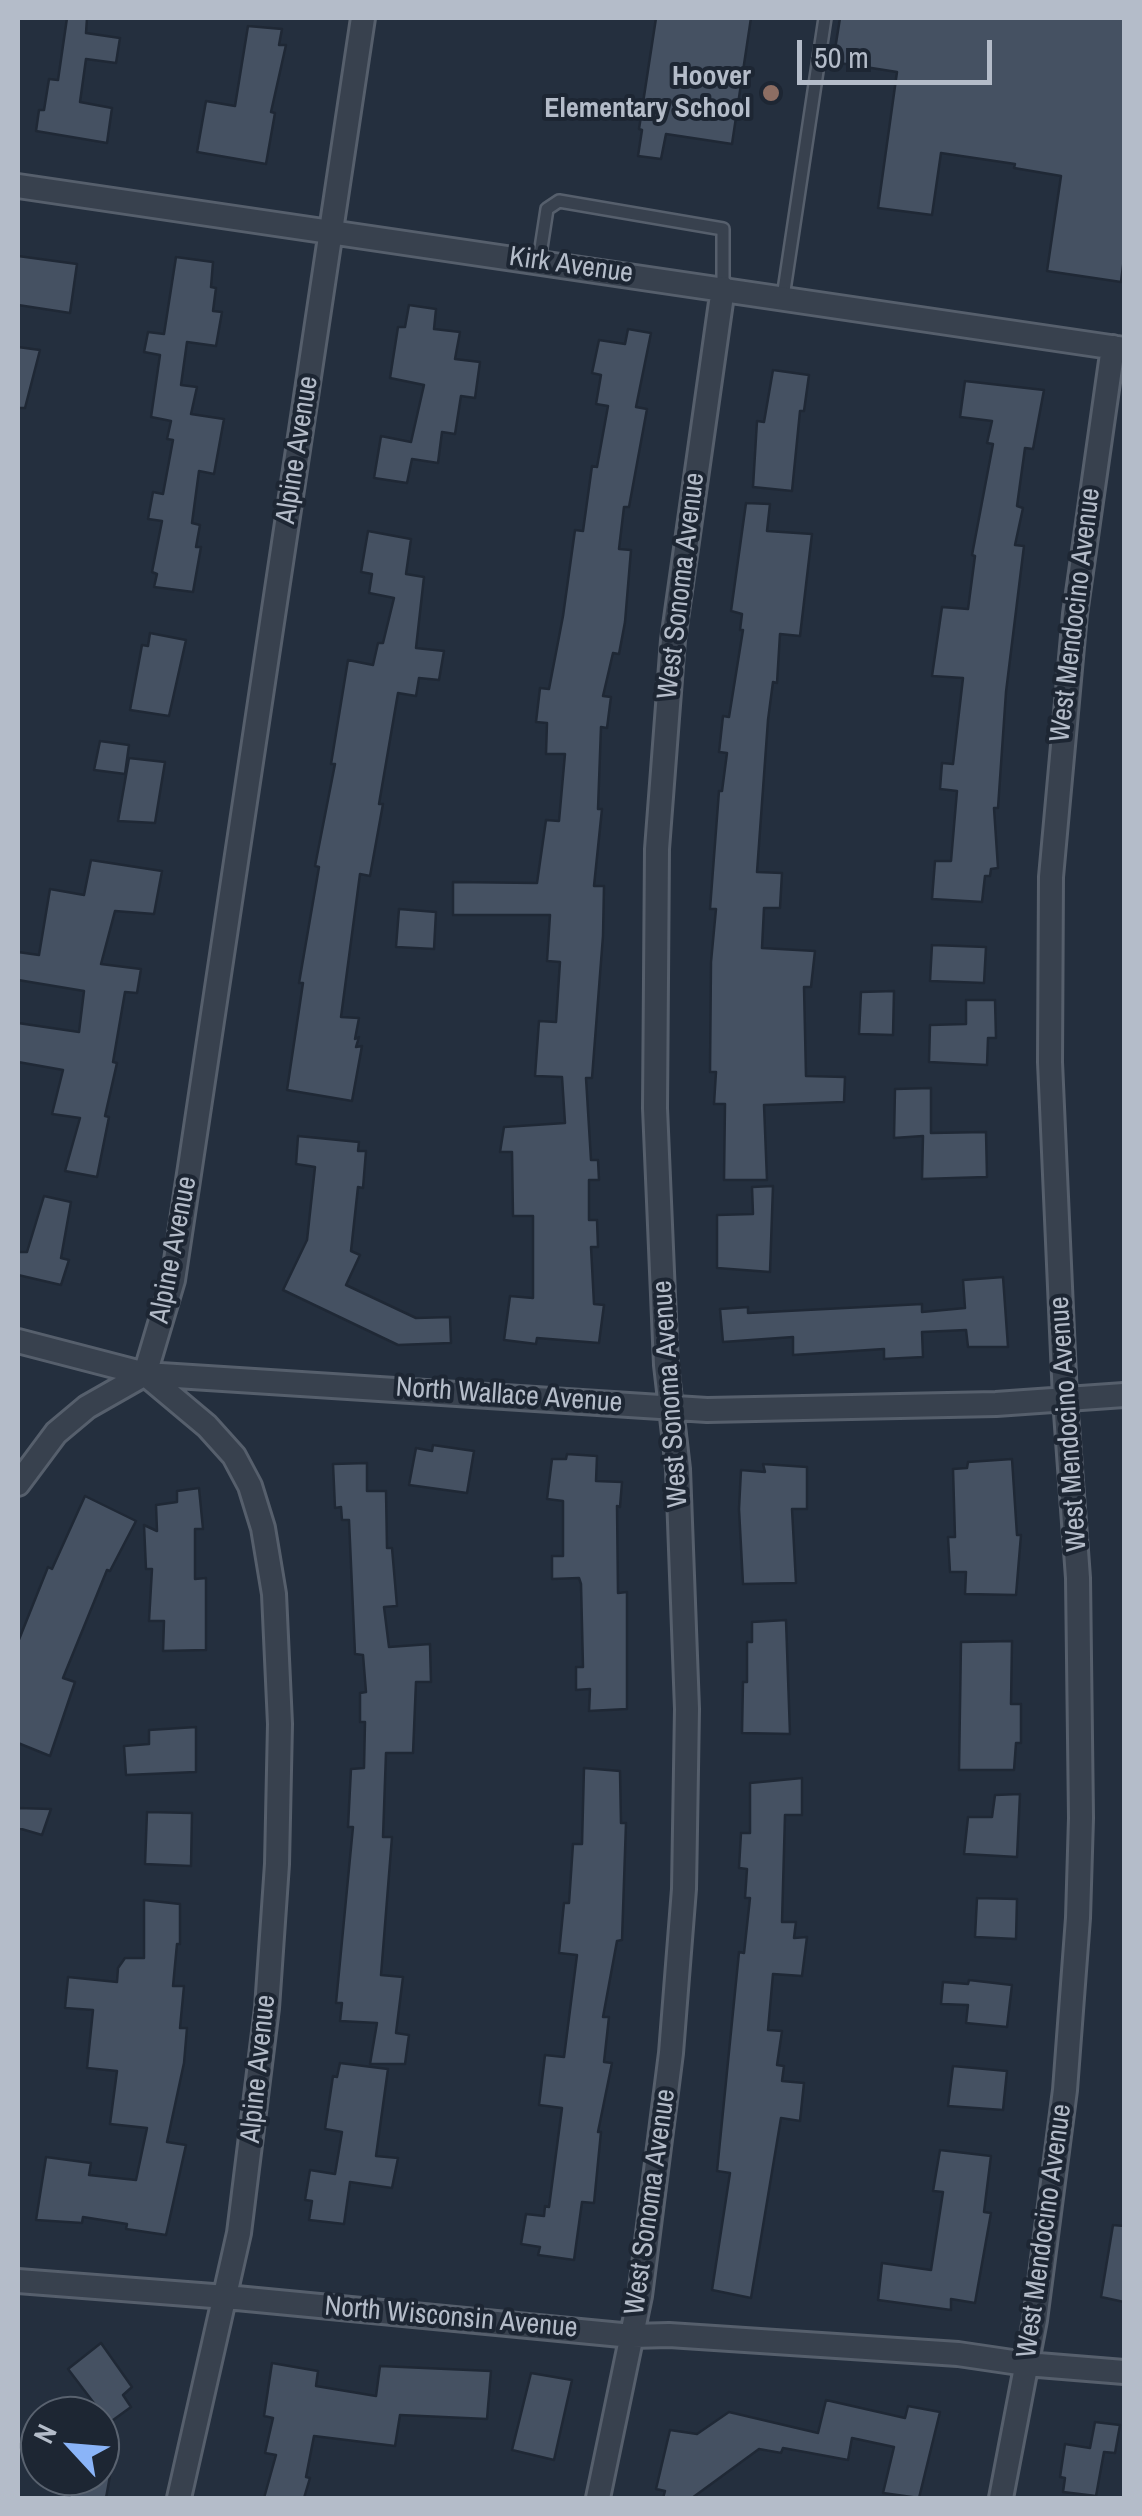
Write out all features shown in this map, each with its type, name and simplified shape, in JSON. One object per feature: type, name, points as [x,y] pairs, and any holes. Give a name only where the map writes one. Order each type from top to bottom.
[{"type":"street","name":"Alpine Avenue","points":[[179,2498],[240,2234],[270,1972],[280,1724],[274,1594],[250,1486],[234,1456],[207,1426],[145,1374],[174,1280],[364,18]]},
{"type":"street","name":"Kirk Avenue","points":[[18,186],[1119,348]]},
{"type":"street","name":"West Sonoma Avenue","points":[[598,2498],[632,2336],[672,2053],[684,1889],[687,1709],[678,1469],[666,1365],[655,1108],[657,849],[673,640],[723,288]]},
{"type":"street","name":"West Mendocino Avenue","points":[[1001,2498],[1035,2320],[1064,2090],[1078,1918],[1081,1686],[1050,1062],[1051,877],[1073,632],[1119,348]]},
{"type":"street","name":"North Wallace Avenue","points":[[18,1342],[145,1374],[707,1410],[996,1404],[1124,1395]]},
{"type":"street","points":[[18,1484],[56,1433],[87,1407],[145,1374]]},
{"type":"street","name":"North Wisconsin Avenue","points":[[18,2281],[632,2336],[669,2335],[958,2354],[1124,2372]]},
{"type":"lane","points":[[783,297],[825,18]]},
{"type":"lane","points":[[538,261],[547,210],[559,202],[723,230],[723,288]]},
{"type":"building","points":[[67,18],[87,18],[86,33],[120,38],[116,63],[86,59],[80,102],[112,108],[107,143],[36,131],[49,79],[58,80]]},
{"type":"building","points":[[656,18],[751,18],[732,144],[666,134],[661,159],[638,156]]},
{"type":"building","points":[[840,18],[1124,18],[1121,282],[1047,271],[1061,176],[1014,168],[1015,164],[941,153],[932,215],[878,208],[897,72],[833,62]]},
{"type":"building","points":[[248,26],[282,29],[279,45],[286,45],[271,112],[275,113],[266,164],[197,152],[206,101],[235,106]]},
{"type":"building","points":[[18,256],[77,264],[70,313],[18,305]]},
{"type":"building","points":[[176,257],[213,262],[213,311],[222,312],[216,346],[187,342],[181,385],[197,387],[191,414],[224,419],[214,474],[199,471],[192,523],[200,525],[196,547],[201,547],[193,592],[154,587],[157,574],[152,572],[162,521],[148,519],[153,492],[163,494],[173,440],[167,439],[171,421],[151,417],[160,355],[144,352],[148,332],[164,334]]},
{"type":"building","points":[[409,305],[436,309],[434,329],[460,332],[455,359],[480,362],[475,398],[461,396],[455,434],[442,432],[438,463],[412,459],[407,483],[374,478],[381,436],[411,442],[424,385],[390,378],[398,327],[405,327]]},
{"type":"building","points":[[628,329],[651,333],[636,407],[647,409],[629,507],[624,507],[619,549],[631,550],[625,622],[619,654],[613,653],[603,696],[611,697],[607,728],[601,727],[598,809],[602,809],[594,886],[604,886],[603,936],[592,1078],[586,1078],[591,1160],[598,1160],[599,1180],[589,1180],[589,1220],[597,1220],[598,1247],[591,1247],[594,1304],[604,1305],[599,1343],[537,1338],[536,1344],[504,1340],[510,1296],[533,1298],[533,1216],[513,1216],[512,1152],[500,1152],[504,1127],[565,1123],[562,1077],[535,1076],[539,1021],[556,1022],[560,962],[547,961],[550,915],[453,915],[453,882],[537,883],[546,820],[559,821],[565,754],[546,754],[547,723],[536,722],[540,688],[549,689],[575,530],[583,531],[592,466],[597,467],[608,406],[596,404],[601,375],[592,373],[599,340],[625,344]]},
{"type":"building","points":[[18,347],[40,350],[25,408],[18,408]]},
{"type":"building","points":[[773,370],[809,375],[804,411],[800,411],[792,491],[753,487],[757,421],[764,422]]},
{"type":"building","points":[[965,381],[1044,390],[1033,449],[1025,448],[1017,506],[1023,508],[1015,545],[1024,546],[1006,692],[998,808],[994,808],[998,868],[985,876],[982,902],[932,899],[935,861],[951,861],[957,791],[940,789],[942,763],[953,764],[963,678],[932,676],[942,607],[968,609],[975,556],[972,555],[993,444],[987,443],[992,421],[960,417]]},
{"type":"building","points":[[746,503],[770,504],[767,531],[812,534],[800,636],[780,634],[777,683],[773,682],[768,720],[757,872],[782,873],[780,908],[764,908],[762,948],[815,951],[811,987],[804,987],[806,1076],[845,1077],[844,1102],[764,1105],[767,1180],[724,1180],[725,1104],[714,1104],[716,1072],[710,1072],[711,962],[716,909],[710,909],[719,791],[727,753],[719,752],[723,716],[729,717],[743,630],[742,614],[731,611]]},
{"type":"building","points":[[368,531],[411,539],[406,574],[424,577],[416,648],[444,651],[439,680],[419,678],[416,696],[398,693],[370,876],[360,874],[341,1017],[359,1018],[355,1039],[359,1037],[356,1047],[362,1046],[352,1101],[287,1090],[303,983],[299,983],[319,867],[315,866],[335,764],[331,764],[348,660],[373,665],[394,598],[369,593],[372,574],[361,572]]},
{"type":"building","points":[[150,633],[186,640],[169,716],[130,710],[142,645],[148,646]]},
{"type":"building","points":[[100,741],[129,745],[125,774],[94,770]]},
{"type":"building","points":[[129,758],[165,762],[155,823],[118,821]]},
{"type":"building","points":[[91,860],[162,871],[154,914],[115,911],[101,964],[141,969],[137,993],[125,992],[97,1177],[65,1171],[80,1118],[52,1114],[63,1070],[18,1062],[18,1023],[79,1032],[84,991],[18,980],[18,952],[39,955],[50,889],[84,895]]},
{"type":"building","points":[[399,909],[436,912],[434,949],[396,947]]},
{"type":"building","points":[[932,945],[986,947],[984,983],[930,981]]},
{"type":"building","points":[[894,991],[893,1035],[859,1034],[861,992]]},
{"type":"building","points":[[966,1000],[995,1000],[996,1038],[988,1038],[987,1065],[929,1062],[930,1025],[966,1024]]},
{"type":"building","points":[[931,1088],[931,1133],[986,1132],[987,1177],[922,1179],[923,1136],[894,1138],[895,1089]]},
{"type":"building","points":[[298,1136],[359,1142],[358,1151],[366,1151],[351,1251],[360,1255],[346,1285],[416,1318],[450,1317],[451,1343],[398,1345],[283,1290],[307,1240],[315,1167],[296,1164]]},
{"type":"building","points":[[773,1186],[770,1272],[717,1268],[717,1215],[753,1214],[752,1187]]},
{"type":"building","points":[[44,1196],[71,1202],[61,1258],[69,1260],[61,1285],[18,1275],[18,1252],[27,1252]]},
{"type":"building","points":[[1003,1277],[1008,1347],[968,1347],[966,1330],[922,1332],[923,1357],[884,1359],[884,1349],[793,1355],[793,1337],[723,1342],[720,1309],[748,1307],[748,1313],[922,1304],[922,1312],[965,1308],[963,1280]]},
{"type":"building","points":[[433,1445],[474,1451],[467,1493],[409,1485],[416,1448],[432,1451]]},
{"type":"building","points":[[567,1454],[597,1456],[596,1481],[622,1482],[620,1507],[617,1506],[618,1593],[627,1592],[627,1709],[589,1711],[590,1689],[576,1690],[576,1667],[583,1667],[581,1584],[579,1578],[552,1579],[552,1556],[563,1556],[563,1501],[547,1499],[552,1459],[566,1459]]},
{"type":"building","points":[[1012,1459],[1017,1535],[1021,1535],[1016,1595],[965,1594],[966,1572],[950,1572],[948,1537],[955,1537],[953,1469],[967,1468],[968,1462]]},
{"type":"building","points":[[367,1463],[367,1491],[386,1491],[387,1548],[392,1548],[397,1606],[384,1607],[389,1647],[430,1644],[431,1682],[416,1682],[413,1753],[386,1753],[383,1837],[392,1837],[381,1975],[403,1977],[396,2033],[409,2035],[405,2064],[370,2064],[377,2023],[340,2021],[342,2003],[336,2003],[353,1827],[348,1827],[351,1769],[364,1768],[365,1722],[360,1722],[360,1693],[366,1692],[363,1655],[355,1654],[349,1520],[342,1520],[341,1507],[335,1508],[333,1464]]},
{"type":"building","points":[[763,1464],[807,1467],[807,1509],[792,1509],[796,1583],[743,1584],[741,1470],[765,1472]]},
{"type":"building","points":[[199,1488],[203,1529],[195,1529],[195,1579],[206,1578],[206,1650],[163,1651],[164,1621],[149,1621],[152,1569],[146,1569],[144,1525],[157,1531],[156,1505],[177,1502],[177,1491]]},
{"type":"building","points":[[85,1496],[136,1521],[110,1571],[107,1570],[63,1678],[75,1682],[50,1756],[18,1743],[18,1642],[48,1567],[52,1569]]},
{"type":"building","points":[[786,1620],[790,1734],[742,1733],[743,1682],[747,1682],[747,1642],[752,1642],[752,1622]]},
{"type":"building","points":[[1012,1641],[1011,1704],[1021,1704],[1021,1743],[1016,1743],[1014,1770],[959,1770],[961,1642]]},
{"type":"building","points":[[196,1727],[196,1772],[126,1775],[124,1746],[149,1744],[149,1730]]},
{"type":"building","points":[[584,1768],[620,1771],[621,1823],[626,1823],[622,1940],[617,1941],[603,2017],[609,2017],[604,2062],[612,2063],[598,2132],[594,2203],[582,2202],[574,2260],[538,2255],[540,2247],[521,2244],[526,2214],[544,2216],[545,2206],[549,2207],[562,2108],[539,2105],[545,2055],[564,2057],[577,1955],[559,1953],[564,1903],[569,1903],[573,1844],[582,1844]]},
{"type":"building","points":[[802,1778],[802,1815],[785,1815],[782,1922],[796,1922],[794,1938],[807,1937],[802,1976],[773,1974],[768,2030],[782,2031],[777,2065],[784,2066],[782,2081],[804,2083],[800,2121],[781,2118],[751,2298],[712,2290],[730,2173],[717,2171],[739,1952],[744,1953],[750,1898],[745,1898],[747,1869],[739,1868],[741,1833],[750,1833],[750,1783]]},
{"type":"building","points":[[1020,1794],[1017,1857],[964,1854],[968,1817],[992,1817],[995,1795]]},
{"type":"building","points":[[18,1808],[51,1809],[42,1835],[18,1828]]},
{"type":"building","points":[[147,1812],[192,1813],[191,1866],[145,1864]]},
{"type":"building","points":[[977,1898],[1017,1899],[1016,1939],[975,1937]]},
{"type":"building","points":[[144,1900],[180,1904],[180,1944],[173,1986],[184,1986],[180,2028],[187,2028],[184,2063],[167,2142],[186,2145],[166,2235],[83,2217],[82,2223],[36,2220],[46,2157],[91,2163],[89,2175],[136,2180],[147,2128],[110,2124],[117,2071],[87,2068],[93,2010],[65,2008],[68,1977],[117,1982],[118,1968],[125,1958],[144,1958]]},
{"type":"building","points":[[969,1980],[1012,1985],[1007,2027],[966,2023],[968,2005],[941,2004],[943,1982],[968,1984]]},
{"type":"building","points":[[340,2063],[388,2069],[376,2156],[398,2158],[392,2188],[350,2182],[344,2224],[309,2220],[312,2201],[305,2200],[310,2170],[335,2174],[342,2132],[325,2129],[333,2076],[337,2077]]},
{"type":"building","points":[[953,2066],[1007,2071],[1003,2110],[948,2106]]},
{"type":"building","points":[[940,2150],[991,2156],[984,2212],[991,2213],[975,2303],[951,2299],[951,2310],[878,2300],[882,2263],[931,2270],[943,2192],[933,2191]]},
{"type":"building","points":[[1113,2225],[1124,2226],[1124,2302],[1101,2297]]},
{"type":"building","points":[[101,2343],[132,2387],[123,2395],[131,2407],[120,2415],[120,2396],[88,2396],[68,2369]]},
{"type":"building","points":[[272,2363],[318,2371],[316,2386],[376,2396],[380,2366],[491,2371],[487,2419],[400,2415],[395,2446],[314,2436],[304,2498],[264,2498],[276,2455],[265,2453],[273,2418],[264,2416]]},
{"type":"building","points":[[531,2373],[572,2380],[554,2460],[512,2450]]},
{"type":"building","points":[[826,2400],[905,2418],[908,2406],[940,2412],[919,2498],[883,2493],[894,2447],[852,2438],[848,2460],[783,2448],[781,2453],[759,2449],[692,2498],[663,2498],[665,2491],[656,2489],[670,2430],[697,2434],[729,2412],[818,2433]]},
{"type":"building","points":[[1095,2422],[1120,2425],[1115,2453],[1104,2452],[1096,2496],[1063,2492],[1065,2478],[1060,2477],[1065,2444],[1090,2448]]},
{"type":"building","points":[[64,2496],[106,2496],[106,2498]]},
{"type":"place","name":"Hoover Elementary School","points":[[771,93]]}]
